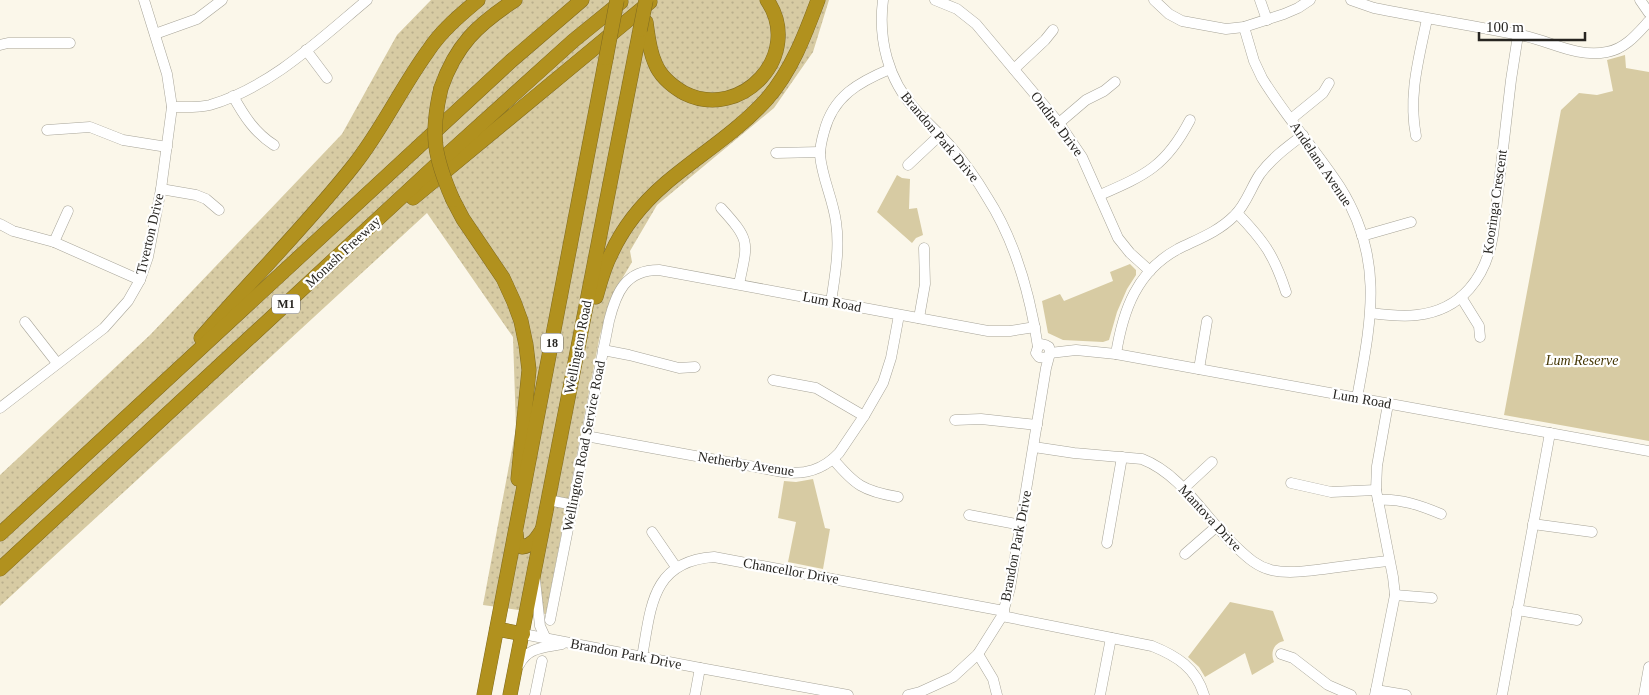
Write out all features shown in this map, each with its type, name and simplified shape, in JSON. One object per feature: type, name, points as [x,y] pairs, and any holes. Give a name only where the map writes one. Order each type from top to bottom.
[{"type":"highway","points":[[158,388],[355,165],[429,49],[452,23],[478,0]]},
{"type":"highway","points":[[515,0],[486,20],[461,45],[446,72],[436,109],[434,126],[435,146],[440,171],[453,200],[463,219],[503,278],[514,302],[526,346],[529,370],[519,467],[516,534],[520,545],[525,547],[535,540],[543,528]]},
{"type":"highway","name":"Monash Freeway","points":[[0,534],[504,68],[582,0]]},
{"type":"highway","name":"Wellington Road","points":[[484,695],[617,0]]},
{"type":"highway","name":"Monash Freeway","points":[[0,569],[449,152],[573,41],[623,0]]},
{"type":"highway","points":[[643,28],[655,64],[676,89],[691,96],[707,100],[724,99],[756,84],[767,72],[773,59],[777,48],[778,31],[776,18],[767,0]]},
{"type":"highway","points":[[566,405],[610,254],[626,228],[666,183],[710,150],[765,101],[783,78],[796,54],[818,0]]},
{"type":"highway","points":[[326,268],[450,168],[648,3]]},
{"type":"highway","name":"Wellington Road","points":[[510,695],[566,405],[648,3]]},
{"type":"highway","points":[[497,629],[523,634]]},
{"type":"street","name":"Tiverton Drive","points":[[0,408],[104,328],[128,301],[140,280],[148,257],[161,189],[172,107],[167,74],[144,0]]},
{"type":"street","points":[[155,34],[197,19],[222,0]]},
{"type":"street","points":[[172,107],[208,105],[233,96],[278,73],[367,0]]},
{"type":"street","name":"Brandon Park Drive","points":[[883,0],[881,20],[883,41],[890,69],[905,97],[974,176],[1002,223],[1024,278],[1035,327],[1044,350],[1034,447],[1010,588],[1003,613],[978,654],[953,676],[920,692],[908,695]]},
{"type":"street","name":"Ondine Drive","points":[[935,0],[959,5],[1059,123],[1082,156],[1122,243],[1150,271]]},
{"type":"street","points":[[1154,0],[1172,17],[1187,23],[1221,29],[1244,27],[1267,20],[1293,10],[1310,0]]},
{"type":"street","points":[[1260,0],[1267,20]]},
{"type":"street","points":[[1351,0],[1367,7],[1518,35],[1567,50],[1588,53],[1613,51],[1628,42],[1649,21]]},
{"type":"street","points":[[1640,0],[1649,13]]},
{"type":"street","points":[[1416,136],[1412,119],[1412,96],[1427,18]]},
{"type":"street","name":"Andelana Avenue","points":[[1244,27],[1262,78],[1344,196],[1357,221],[1362,236],[1370,273],[1371,313],[1357,398]]},
{"type":"street","points":[[1014,69],[1053,30]]},
{"type":"street","name":"Kooringa Crescent","points":[[1371,313],[1391,316],[1417,315],[1439,309],[1461,297],[1477,279],[1485,265],[1490,250],[1510,80],[1518,35]]},
{"type":"street","points":[[0,45],[8,43],[70,43]]},
{"type":"street","points":[[306,50],[327,78]]},
{"type":"street","points":[[831,302],[837,259],[837,230],[834,206],[825,179],[820,152],[828,121],[841,99],[864,80],[890,69]]},
{"type":"street","points":[[1059,123],[1086,100],[1108,89],[1115,82]]},
{"type":"street","points":[[1291,119],[1323,93],[1329,83]]},
{"type":"street","points":[[233,96],[252,126],[263,138],[274,145]]},
{"type":"street","points":[[1100,195],[1139,178],[1157,166],[1174,148],[1190,120]]},
{"type":"street","points":[[47,130],[90,128],[122,140],[167,147]]},
{"type":"street","points":[[908,165],[940,135]]},
{"type":"street","points":[[1116,354],[1125,312],[1136,290],[1150,271],[1176,250],[1212,233],[1237,213],[1269,163],[1303,135]]},
{"type":"street","points":[[776,153],[820,152]]},
{"type":"street","points":[[161,189],[206,198],[219,210]]},
{"type":"street","points":[[721,208],[737,226],[745,242],[745,254],[739,284]]},
{"type":"street","points":[[54,242],[68,211]]},
{"type":"street","points":[[1237,213],[1260,237],[1270,252],[1286,292]]},
{"type":"street","points":[[1362,236],[1411,222]]},
{"type":"street","points":[[0,224],[13,231],[54,242],[140,280]]},
{"type":"street","points":[[919,318],[925,284],[924,248]]},
{"type":"street","name":"Lum Road","points":[[630,278],[643,271],[658,270],[995,332],[1035,327]]},
{"type":"street","name":"Wellington Road Service Road","points":[[550,620],[609,321],[615,300],[622,287],[630,278]]},
{"type":"street","points":[[1461,297],[1479,326],[1480,337]]},
{"type":"street","name":"Netherby Avenue","points":[[586,436],[792,474],[816,470],[833,459],[879,392],[887,371],[899,315]]},
{"type":"street","points":[[1199,369],[1207,321]]},
{"type":"street","points":[[25,322],[57,364]]},
{"type":"street","points":[[603,350],[679,368],[696,367]]},
{"type":"street","name":"Lum Road","points":[[1044,350],[1076,350],[1116,354],[1649,451]]},
{"type":"street","points":[[773,380],[816,388],[864,416]]},
{"type":"street","points":[[1388,404],[1376,466],[1377,495],[1395,595],[1375,693],[1406,695]]},
{"type":"street","points":[[955,420],[981,419],[1037,426]]},
{"type":"street","points":[[1502,695],[1550,434]]},
{"type":"street","name":"Mantova Drive","points":[[1034,447],[1074,453],[1142,459],[1151,462],[1168,473],[1184,488],[1216,526],[1247,558],[1259,566],[1272,570],[1294,572],[1389,561]]},
{"type":"street","points":[[1106,543],[1122,457]]},
{"type":"street","points":[[833,459],[851,480],[864,489],[898,497]]},
{"type":"street","points":[[1184,488],[1212,462]]},
{"type":"street","points":[[1290,483],[1331,492],[1377,495],[1424,507],[1441,514]]},
{"type":"street","points":[[548,500],[574,505]]},
{"type":"street","points":[[969,516],[1021,525]]},
{"type":"street","points":[[1533,524],[1592,532]]},
{"type":"street","points":[[1185,554],[1216,526]]},
{"type":"street","points":[[642,657],[652,604],[656,593],[676,567],[652,532]]},
{"type":"street","name":"Chancellor Drive","points":[[676,567],[702,558],[714,557],[1003,613],[1152,646],[1173,654],[1192,671],[1202,687],[1204,695]]},
{"type":"street","points":[[534,572],[540,626],[546,638]]},
{"type":"street","points":[[1395,595],[1432,598]]},
{"type":"street","points":[[1517,610],[1577,620]]},
{"type":"street","name":"Brandon Park Drive","points":[[523,634],[848,695]]},
{"type":"street","points":[[1100,695],[1111,638]]},
{"type":"street","points":[[514,676],[524,655],[535,650],[565,643]]},
{"type":"street","points":[[978,654],[992,679],[997,695]]},
{"type":"street","points":[[1281,654],[1293,658],[1328,685],[1351,695]]},
{"type":"street","points":[[535,695],[542,661]]},
{"type":"street","points":[[1644,695],[1649,667]]},
{"type":"street","points":[[695,695],[700,668]]},
{"type":"green space","points":[[431,0],[829,0],[813,52],[774,108],[657,205],[630,251],[632,262],[613,294],[600,335],[546,614],[483,605],[516,428],[513,337],[427,213],[0,606],[0,475],[150,335],[342,134],[397,35]]},
{"type":"green space","name":"Lum Reserve","points":[[1625,55],[1626,68],[1649,72],[1649,441],[1504,415],[1561,110],[1579,93],[1597,95],[1613,91],[1607,60]]},
{"type":"green space","points":[[897,175],[910,179],[909,209],[917,208],[923,235],[916,238],[912,243],[877,212]]},
{"type":"green space","points":[[1130,264],[1136,270],[1136,275],[1127,289],[1117,312],[1109,340],[1103,342],[1063,340],[1048,333],[1042,301],[1060,294],[1064,301],[1113,281],[1110,272]]},
{"type":"green space","points":[[813,479],[825,528],[830,529],[823,569],[788,562],[796,522],[778,518],[784,481],[796,482]]},
{"type":"green space","points":[[1230,602],[1273,611],[1284,641],[1275,646],[1272,655],[1274,662],[1252,675],[1245,653],[1205,677],[1199,667],[1188,657]]}]
